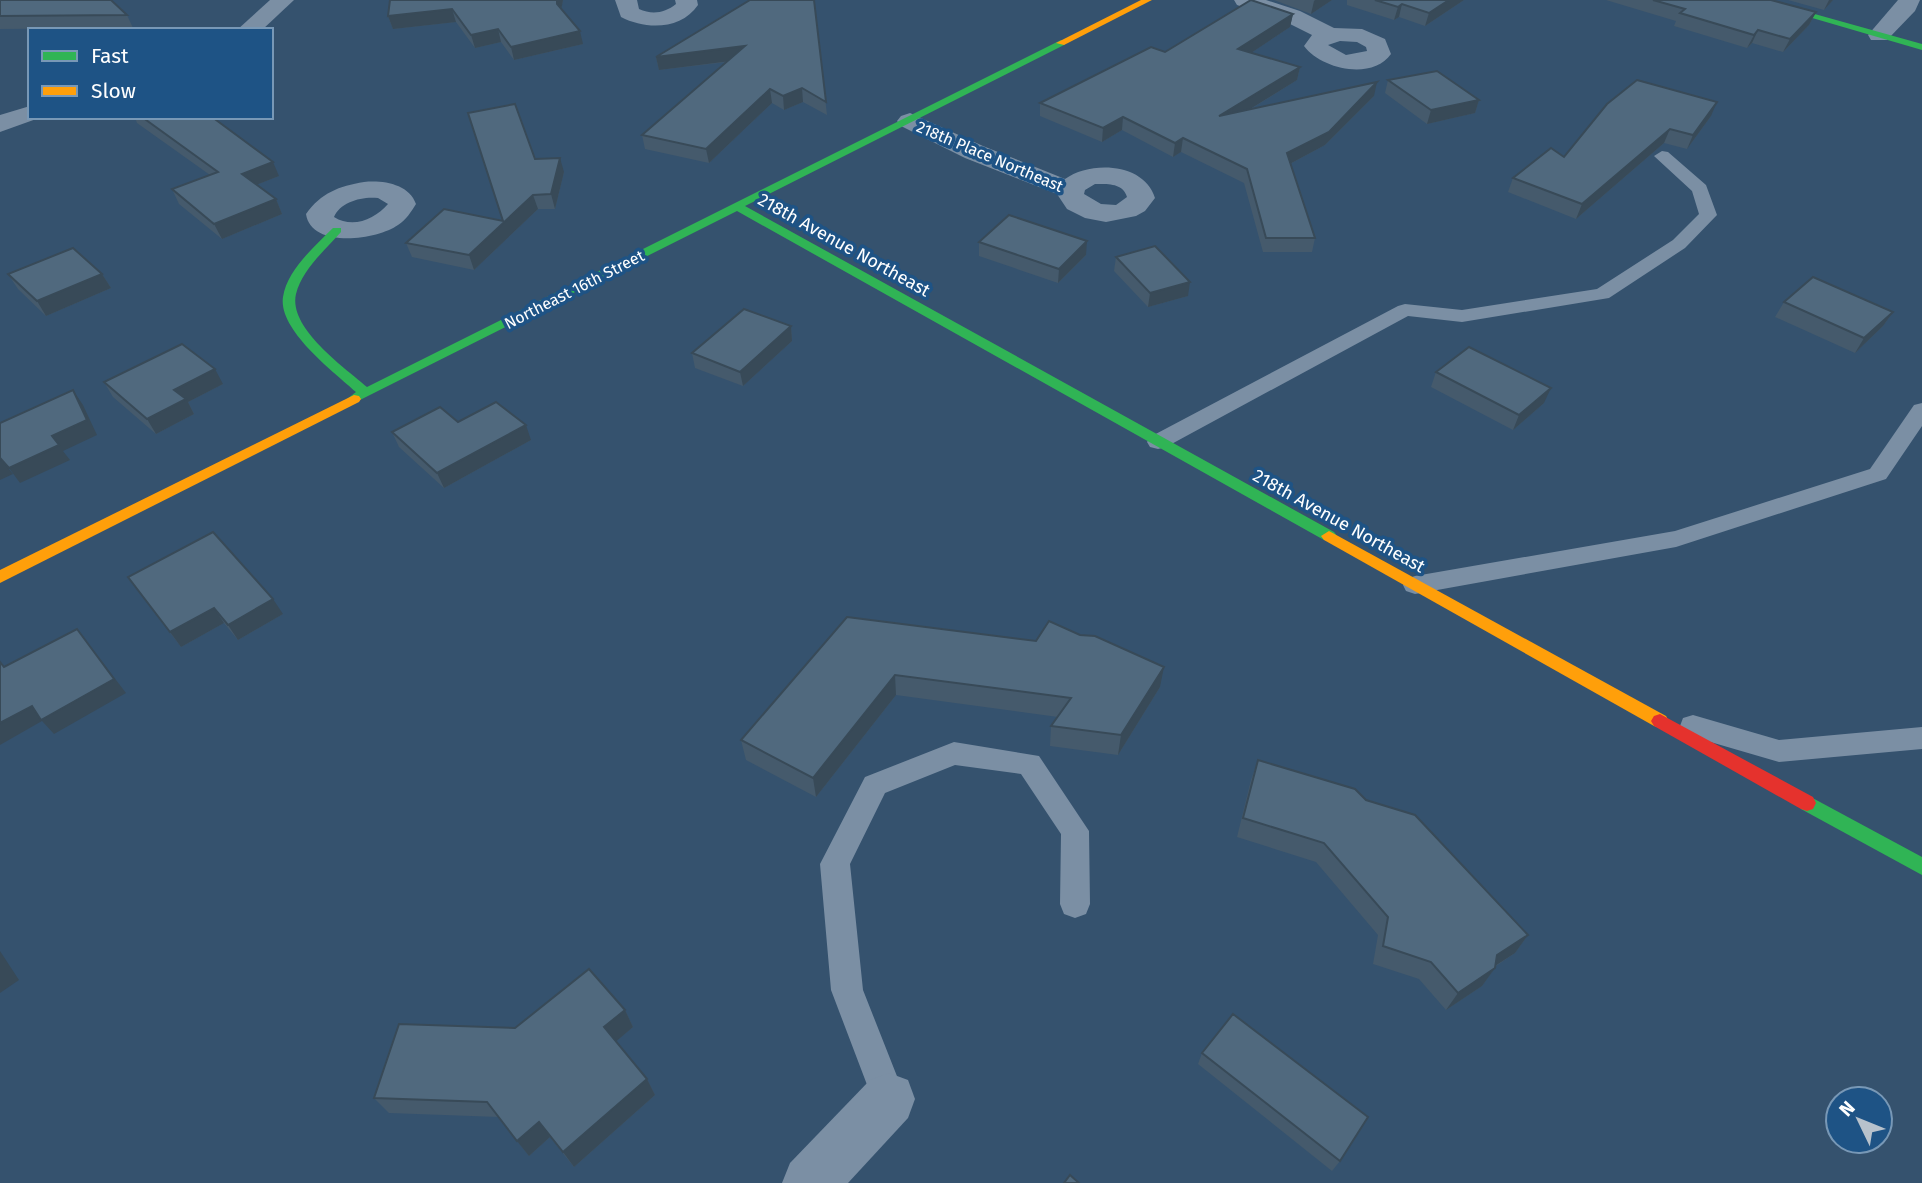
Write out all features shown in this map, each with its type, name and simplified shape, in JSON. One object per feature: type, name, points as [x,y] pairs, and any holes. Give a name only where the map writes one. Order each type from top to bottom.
[{"type":"street","points":[[251,28],[283,0]]},
{"type":"street","points":[[626,0],[629,12],[652,19],[680,13],[687,5],[685,0]]},
{"type":"street","name":"Northeast 16th Street","points":[[0,577],[1148,0]]},
{"type":"street","points":[[1245,0],[1292,16],[1330,35]]},
{"type":"street","points":[[1755,0],[1922,47]]},
{"type":"street","points":[[1879,35],[1908,6],[1909,0]]},
{"type":"street","points":[[0,124],[28,114]]},
{"type":"street","name":"218th Place Northeast","points":[[910,121],[974,152],[1070,190]]},
{"type":"street","name":"218th Avenue Northeast","points":[[737,207],[1922,867]]},
{"type":"street","points":[[337,230],[312,258],[292,288],[288,307],[296,326],[365,393]]},
{"type":"street","points":[[810,1183],[889,1100]]},
{"type":"lane","points":[[1158,442],[1405,310],[1462,316],[1602,294],[1679,244],[1708,215],[1700,189],[1662,156]]},
{"type":"lane","points":[[1416,585],[1675,538],[1878,474],[1922,410]]},
{"type":"lane","points":[[1645,713],[1779,751],[1922,738]]},
{"type":"lane","points":[[889,1100],[847,990],[835,864],[874,785],[954,753],[1030,764],[1075,831],[1075,904]]},
{"type":"building","points":[[0,0],[111,0],[127,15],[0,16]]},
{"type":"building","points":[[390,0],[557,0],[557,4],[580,31],[511,47],[498,29],[471,35],[452,9],[388,16]]},
{"type":"building","points":[[750,0],[814,0],[826,102],[802,88],[783,96],[770,89],[706,149],[642,135],[745,46],[656,57]]},
{"type":"building","points":[[1251,0],[1293,14],[1238,49],[1300,67],[1219,116],[1377,82],[1329,132],[1287,153],[1315,238],[1266,238],[1247,169],[1183,138],[1175,143],[1123,117],[1103,128],[1040,103],[1151,47],[1165,52]]},
{"type":"building","points":[[1375,0],[1449,0],[1429,13],[1402,4],[1398,7]]},
{"type":"building","points":[[1653,0],[1771,0],[1816,12],[1790,39],[1758,30],[1754,35],[1680,13],[1685,9]]},
{"type":"building","points":[[1437,71],[1479,100],[1431,110],[1388,80]]},
{"type":"building","points":[[1637,80],[1717,102],[1693,135],[1670,129],[1582,204],[1513,178],[1551,148],[1564,157],[1607,104]]},
{"type":"building","points":[[515,104],[535,159],[560,158],[551,194],[533,195],[469,255],[406,243],[444,209],[503,221],[468,113]]},
{"type":"building","points":[[145,119],[215,119],[273,162],[242,174],[276,199],[214,224],[172,189],[218,172]]},
{"type":"building","points":[[1009,215],[1087,241],[1059,269],[979,242]]},
{"type":"building","points":[[1155,246],[1190,282],[1150,293],[1116,257]]},
{"type":"building","points":[[73,248],[102,274],[37,301],[8,274]]},
{"type":"building","points":[[1813,277],[1893,312],[1864,338],[1784,302]]},
{"type":"building","points":[[744,309],[791,326],[740,372],[692,353]]},
{"type":"building","points":[[182,344],[215,369],[174,390],[186,399],[147,419],[104,382]]},
{"type":"building","points":[[1469,347],[1551,388],[1519,415],[1436,372]]},
{"type":"building","points":[[73,390],[87,420],[52,436],[59,445],[9,468],[0,460],[0,423]]},
{"type":"building","points":[[496,402],[526,425],[437,473],[392,432],[440,407],[458,422]]},
{"type":"building","points":[[213,532],[273,599],[228,625],[214,608],[170,632],[128,577]]},
{"type":"building","points":[[847,617],[1036,641],[1049,621],[1080,635],[1095,636],[1164,667],[1121,735],[1051,726],[1071,698],[895,675],[813,778],[741,740]]},
{"type":"building","points":[[77,629],[114,679],[41,720],[32,706],[0,723],[0,662],[4,667]]},
{"type":"building","points":[[1258,760],[1355,789],[1366,800],[1415,815],[1528,935],[1497,955],[1495,968],[1458,993],[1431,962],[1383,946],[1388,917],[1324,843],[1243,818]]},
{"type":"building","points":[[589,969],[625,1010],[604,1027],[647,1079],[563,1152],[539,1122],[517,1141],[487,1102],[374,1098],[399,1024],[515,1028]]},
{"type":"building","points":[[1233,1014],[1368,1117],[1340,1161],[1202,1053]]},
{"type":"building","points":[[1070,1175],[1079,1183],[1064,1183]]},
{"type":"traffic: fast","points":[[1755,0],[1922,47]]},
{"type":"traffic: fast","points":[[354,399],[1061,43]]},
{"type":"traffic: fast","points":[[738,207],[1329,536]]},
{"type":"traffic: fast","points":[[337,230],[297,278],[289,297],[289,309],[305,336],[365,393]]},
{"type":"traffic: fast","points":[[1807,803],[1922,867]]},
{"type":"traffic: slow","points":[[1061,43],[1148,0]]},
{"type":"traffic: slow","points":[[0,577],[354,399]]},
{"type":"traffic: slow","points":[[1329,536],[1660,721]]},
{"type":"traffic: jam","points":[[1660,721],[1807,803]]}]
